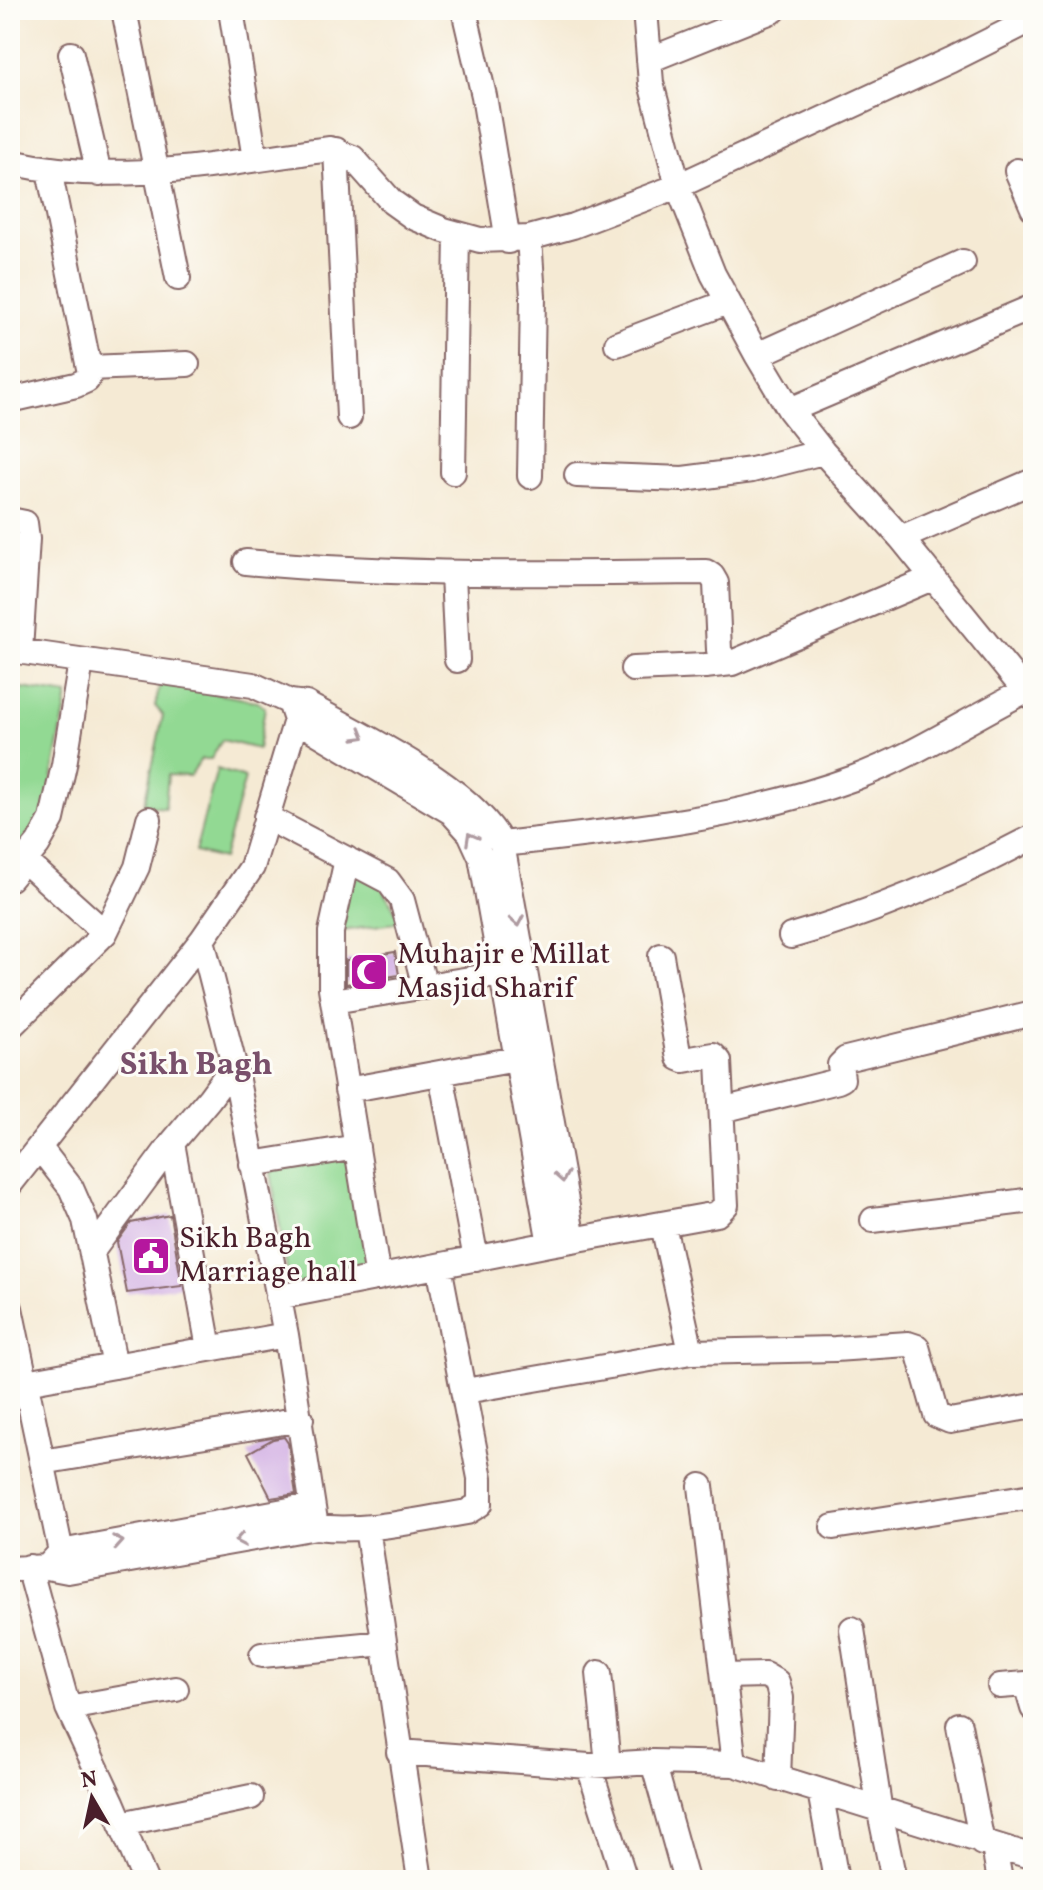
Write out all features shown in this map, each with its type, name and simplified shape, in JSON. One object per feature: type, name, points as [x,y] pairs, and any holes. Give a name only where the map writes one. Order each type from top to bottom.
[{"type":"street","points":[[124,10],[178,278]]},
{"type":"street","points":[[231,10],[255,159]]},
{"type":"street","points":[[464,10],[533,296],[530,476]]},
{"type":"street","points":[[502,844],[584,835],[788,800],[906,756],[1030,691],[901,538],[823,452],[790,410],[757,355],[713,274],[678,186],[651,83],[645,10]]},
{"type":"street","points":[[649,60],[774,10]]},
{"type":"street","points":[[10,162],[49,170],[99,174],[159,173],[336,150],[353,158],[392,202],[413,217],[480,240],[518,240],[573,226],[678,186],[1033,19]]},
{"type":"street","points":[[71,54],[99,174]]},
{"type":"street","points":[[336,150],[349,417]]},
{"type":"street","points":[[10,400],[87,380],[89,368],[49,170]]},
{"type":"street","points":[[1017,171],[1033,208]]},
{"type":"street","points":[[453,472],[457,234]]},
{"type":"street","points":[[757,355],[963,262]]},
{"type":"street","points":[[617,344],[728,302]]},
{"type":"street","points":[[790,410],[1033,307]]},
{"type":"street","points":[[89,368],[187,364]]},
{"type":"street","points":[[577,475],[683,479],[752,470],[823,452]]},
{"type":"street","points":[[901,538],[1033,481]]},
{"type":"street","points":[[10,520],[25,523],[27,539],[15,650],[253,685],[451,812],[470,833],[481,857],[516,1059],[561,1242]]},
{"type":"street","points":[[246,562],[453,574],[706,572],[716,583],[719,650],[725,662]]},
{"type":"street","points":[[453,574],[457,660]]},
{"type":"street","points":[[633,669],[732,663],[932,578]]},
{"type":"street","points":[[81,662],[52,819],[18,869],[105,933]]},
{"type":"street","points":[[10,1184],[202,940],[252,867],[293,711],[306,704],[425,773],[475,808],[493,827],[502,844],[561,1242]]},
{"type":"street","points":[[266,817],[388,881],[396,889],[402,900],[425,987]]},
{"type":"street","points":[[10,1027],[105,933],[137,867],[149,819]]},
{"type":"street","points":[[791,936],[925,891],[1033,837]]},
{"type":"street","points":[[347,859],[331,932],[329,960],[378,1278]]},
{"type":"street","points":[[202,940],[234,1065],[301,1419],[314,1516]]},
{"type":"street","points":[[278,1297],[663,1225],[724,1210],[722,1110],[717,1058],[713,1055],[684,1060],[679,1058],[661,956]]},
{"type":"street","points":[[333,1001],[501,974]]},
{"type":"street","points":[[722,1110],[838,1081],[842,1079],[840,1065],[846,1059],[1033,1013]]},
{"type":"street","points":[[347,1090],[516,1059]]},
{"type":"street","points":[[93,1250],[234,1065]]},
{"type":"street","points":[[441,1074],[476,1259]]},
{"type":"street","points":[[172,1143],[209,1348]]},
{"type":"street","points":[[252,1164],[357,1147]]},
{"type":"street","points":[[40,1148],[71,1188],[85,1220],[115,1366]]},
{"type":"street","points":[[873,1220],[1033,1200]]},
{"type":"street","points":[[663,1225],[691,1352]]},
{"type":"street","points":[[37,1564],[314,1516],[341,1530],[467,1512],[480,1504],[480,1478],[439,1266]]},
{"type":"street","points":[[10,1308],[42,1462],[37,1564],[68,1708],[145,1880]]},
{"type":"street","points":[[26,1382],[286,1335]]},
{"type":"street","points":[[465,1391],[691,1352],[908,1344],[917,1347],[936,1415],[942,1419],[950,1421],[1033,1406]]},
{"type":"street","points":[[42,1462],[301,1419]]},
{"type":"street","points":[[701,1486],[734,1764]]},
{"type":"street","points":[[833,1527],[1033,1496]]},
{"type":"street","points":[[367,1528],[420,1880]]},
{"type":"street","points":[[852,1629],[880,1812],[894,1880]]},
{"type":"street","points":[[262,1655],[384,1643]]},
{"type":"street","points":[[599,1673],[599,1766],[625,1880]]},
{"type":"street","points":[[724,1676],[765,1675],[777,1682],[781,1698],[778,1779]]},
{"type":"street","points":[[1000,1686],[1026,1684],[1033,1708]]},
{"type":"street","points":[[68,1708],[176,1689]]},
{"type":"street","points":[[959,1725],[988,1845],[1000,1880]]},
{"type":"street","points":[[399,1752],[599,1766],[653,1762],[734,1764],[880,1812],[1033,1857]]},
{"type":"street","points":[[653,1762],[686,1880]]},
{"type":"street","points":[[820,1791],[831,1879]]},
{"type":"street","points":[[121,1824],[251,1797]]},
{"type":"green space","points":[[160,684],[256,701],[265,708],[258,749],[222,740],[211,759],[201,759],[190,776],[168,775],[165,808],[144,805],[163,715],[155,706]]},
{"type":"green space","points":[[10,686],[68,695],[46,811],[10,858]]},
{"type":"green space","points":[[217,769],[245,778],[223,859],[195,852]]},
{"type":"green space","points":[[350,869],[380,882],[401,922],[336,932]]},
{"type":"green space","points":[[350,1153],[371,1273],[290,1288],[270,1167]]},
{"type":"building","name":"Muhajir e Millat Masjid Sharif","points":[[395,952],[399,975],[346,984],[346,960]]},
{"type":"building","name":"Sikh Bagh Marriage hall","points":[[170,1215],[182,1286],[127,1293],[117,1242],[131,1223]]},
{"type":"building","points":[[284,1437],[288,1443],[296,1494],[271,1498],[248,1453],[273,1439]]},
{"type":"place","name":"Muhajir e Millat Masjid Sharif","points":[[369,972]]},
{"type":"place","name":"Sikh Bagh Marriage hall","points":[[151,1256]]},
{"type":"district","name":"Sikh Bagh","points":[[196,1066]]}]
